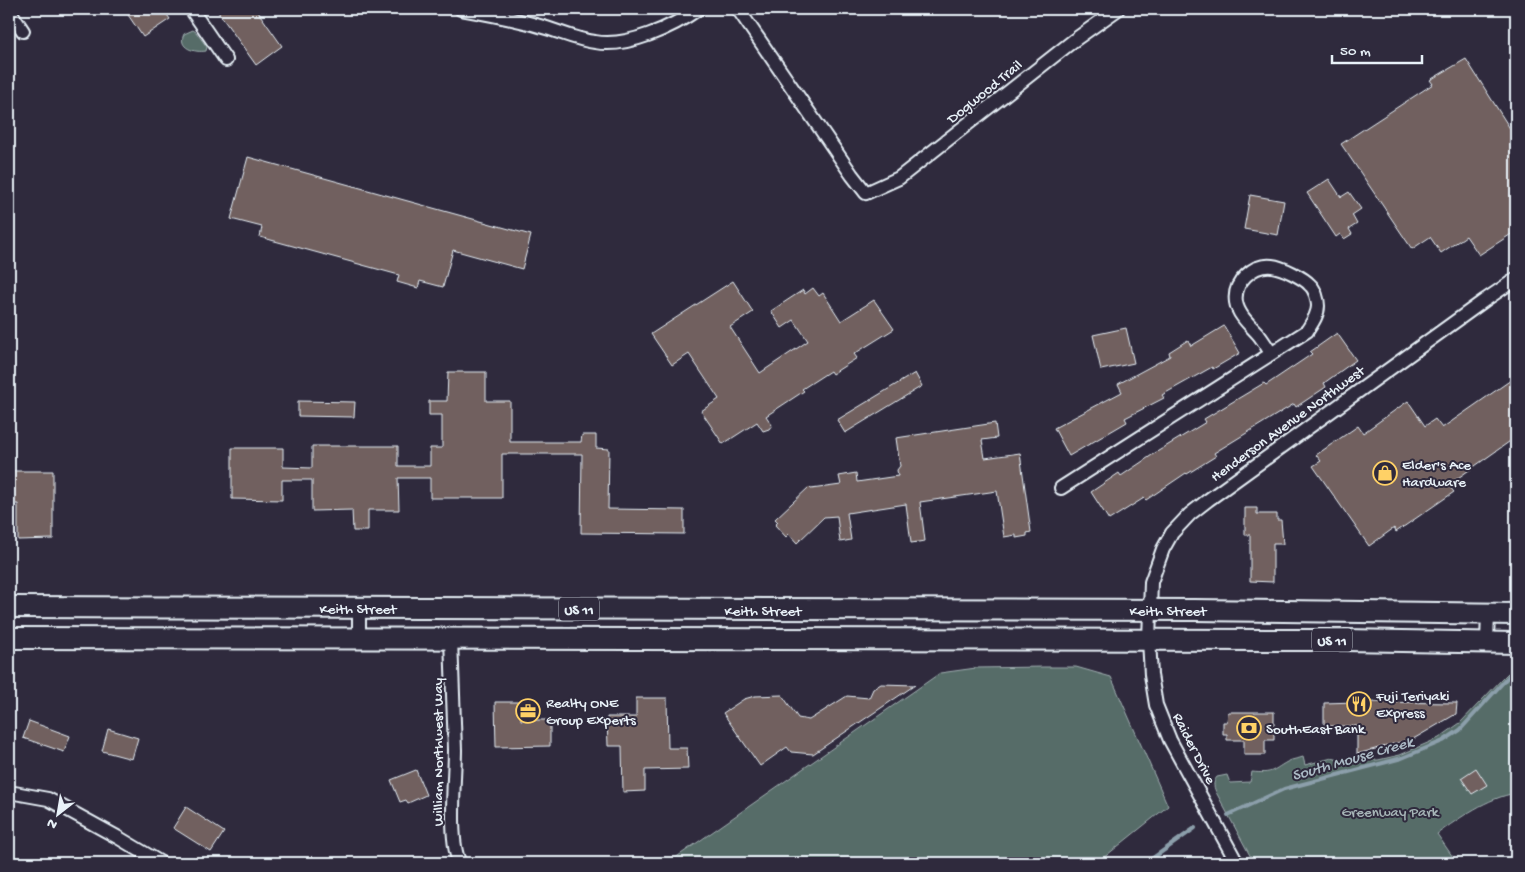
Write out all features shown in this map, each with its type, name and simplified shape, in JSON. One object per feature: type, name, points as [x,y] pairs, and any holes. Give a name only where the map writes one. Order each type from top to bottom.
[{"type":"main road","points":[[130,638],[171,619],[178,607]]},
{"type":"main road","name":"Keith Street","points":[[9,608],[1150,610],[1516,614]]},
{"type":"main road","points":[[817,641],[845,630],[916,629],[922,622],[927,610]]},
{"type":"main road","name":"Keith Street","points":[[9,638],[817,641],[1149,640],[1516,643]]},
{"type":"street","points":[[190,9],[226,60]]},
{"type":"street","points":[[461,9],[545,27],[578,39],[597,43],[644,37],[667,27],[698,9]]},
{"type":"street","name":"Dogwood Trail","points":[[738,9],[866,193],[899,178],[1073,41],[1118,9]]},
{"type":"street","points":[[9,10],[23,31]]},
{"type":"street","points":[[1061,488],[1307,331],[1315,318],[1318,308],[1314,292],[1310,285],[1286,270],[1272,266],[1259,268],[1247,274],[1236,294],[1236,303],[1241,312],[1271,353]]},
{"type":"street","name":"Henderson Avenue Northwest","points":[[1149,640],[1151,582],[1163,549],[1172,533],[1190,514],[1484,300],[1516,279]]},
{"type":"street","points":[[359,608],[359,639]]},
{"type":"street","points":[[1487,642],[1488,614]]},
{"type":"street","name":"William Northwest Way","points":[[451,639],[455,751],[454,834],[457,858],[460,863]]},
{"type":"street","name":"Raider Drive","points":[[1149,640],[1151,675],[1156,705],[1170,740],[1237,863]]},
{"type":"street","points":[[9,792],[48,800],[161,863]]},
{"type":"green space","points":[[193,30],[207,47],[206,51],[192,50],[183,43],[184,34]]},
{"type":"green space","points":[[1076,667],[1111,677],[1168,806],[1097,863],[668,863],[940,673],[976,668]]},
{"type":"green space","name":"Greenway Park","points":[[1516,671],[1516,793],[1485,804],[1437,834],[1457,863],[1254,863],[1214,788],[1217,777],[1227,775],[1230,783],[1250,782],[1252,772],[1264,773],[1271,771],[1289,761],[1303,757],[1305,765],[1332,758],[1339,760],[1378,760],[1400,755],[1439,738],[1460,723],[1508,673]]},
{"type":"building","points":[[124,9],[163,9],[170,19],[143,37]]},
{"type":"building","points":[[216,9],[256,9],[282,46],[256,65]]},
{"type":"building","points":[[1466,59],[1516,138],[1516,231],[1479,255],[1466,236],[1441,253],[1430,237],[1412,249],[1341,144],[1433,84],[1430,80]]},
{"type":"building","points":[[248,157],[531,235],[522,269],[453,250],[443,287],[420,281],[418,288],[397,282],[399,275],[260,237],[262,227],[231,219]]},
{"type":"building","points":[[1329,179],[1341,197],[1349,192],[1361,209],[1352,215],[1357,224],[1349,229],[1352,234],[1344,239],[1340,234],[1336,237],[1307,193]]},
{"type":"building","points":[[1250,195],[1284,201],[1278,235],[1244,229]]},
{"type":"building","points":[[733,281],[753,312],[730,327],[760,373],[808,341],[794,320],[782,328],[771,311],[803,290],[805,294],[813,288],[819,296],[823,293],[841,321],[874,300],[894,329],[854,354],[857,358],[832,374],[830,371],[766,416],[772,425],[769,429],[763,431],[757,422],[723,444],[701,411],[719,399],[689,354],[672,365],[651,334]]},
{"type":"building","points":[[1224,326],[1240,353],[1162,395],[1164,398],[1125,418],[1127,422],[1069,456],[1054,428],[1122,392],[1118,384],[1170,356],[1169,352],[1188,340],[1191,346]]},
{"type":"building","points":[[1126,328],[1134,363],[1101,370],[1093,335]]},
{"type":"building","points":[[1337,333],[1356,360],[1324,383],[1326,387],[1296,407],[1294,404],[1214,453],[1216,456],[1186,473],[1146,500],[1144,498],[1109,520],[1091,492],[1119,473],[1121,476],[1206,422],[1204,419],[1264,383],[1266,385],[1312,354],[1310,352]]},
{"type":"building","points":[[448,372],[486,372],[486,401],[510,401],[510,442],[581,442],[582,435],[596,435],[596,448],[609,449],[608,509],[684,510],[684,534],[581,533],[582,454],[502,454],[502,498],[430,498],[430,478],[398,478],[399,510],[368,510],[368,531],[353,531],[352,510],[312,511],[312,480],[282,480],[282,500],[232,499],[232,448],[283,448],[283,467],[312,468],[312,446],[398,446],[398,466],[430,466],[430,448],[442,448],[442,415],[429,415],[429,401],[447,401]]},
{"type":"building","points":[[915,373],[922,386],[845,433],[837,420]]},
{"type":"building","name":"Elder's Ace Hardware","points":[[1511,380],[1516,387],[1516,437],[1448,485],[1454,492],[1396,532],[1394,528],[1369,546],[1313,466],[1321,461],[1316,455],[1358,426],[1363,433],[1408,401],[1425,426],[1435,419],[1442,428]]},
{"type":"building","points":[[298,401],[355,402],[354,417],[298,416]]},
{"type":"building","points":[[995,423],[997,438],[982,440],[985,458],[1020,453],[1031,532],[1027,533],[1027,536],[1016,538],[1016,535],[1004,537],[997,491],[920,502],[925,541],[911,543],[906,504],[847,513],[851,540],[840,542],[837,516],[824,517],[797,543],[789,534],[786,537],[775,525],[778,522],[775,519],[809,487],[811,489],[841,485],[839,476],[856,473],[857,482],[898,476],[897,470],[900,466],[896,438]]},
{"type":"building","points":[[9,471],[53,471],[53,539],[18,540],[18,504],[9,504]]},
{"type":"building","points":[[1245,508],[1257,508],[1257,514],[1277,514],[1277,520],[1281,520],[1283,544],[1273,544],[1273,582],[1250,581],[1250,535],[1245,535]]},
{"type":"building","points":[[881,684],[915,685],[813,754],[791,752],[787,747],[760,766],[723,713],[744,699],[755,696],[782,695],[798,718],[809,720],[847,696],[869,698],[873,689]]},
{"type":"building","points":[[636,698],[667,698],[668,748],[687,748],[688,769],[645,770],[645,791],[623,792],[622,746],[608,746],[607,717],[636,717]]},
{"type":"building","points":[[495,702],[521,702],[521,720],[550,720],[550,746],[496,747]]},
{"type":"building","points":[[1324,703],[1457,703],[1456,714],[1415,738],[1357,754],[1357,726],[1324,726]]},
{"type":"building","name":"SouthEast Bank","points":[[1228,712],[1274,712],[1274,740],[1265,740],[1265,755],[1244,755],[1244,740],[1227,740],[1227,734],[1223,734],[1223,722],[1227,722]]},
{"type":"building","points":[[29,721],[70,736],[64,752],[23,738]]},
{"type":"building","points":[[108,729],[138,738],[132,759],[102,751]]},
{"type":"building","points":[[1476,768],[1487,785],[1472,794],[1461,778]]},
{"type":"building","points":[[416,770],[426,795],[408,803],[406,800],[400,802],[391,780]]},
{"type":"building","points":[[186,807],[224,832],[211,852],[173,828]]},
{"type":"waterway","name":"South Mouse Creek","points":[[1228,815],[1284,789],[1402,758],[1443,741],[1460,730],[1516,668]]},
{"type":"waterway","name":"South Mouse Creek","points":[[1146,863],[1195,828]]},
{"type":"place","name":"Elder's Ace Hardware","points":[[1385,473]]},
{"type":"place","name":"Fuji Teriyaki Express","points":[[1359,704]]},
{"type":"place","name":"Realty ONE Group Experts","points":[[528,711]]},
{"type":"place","name":"SouthEast Bank","points":[[1249,728]]}]
